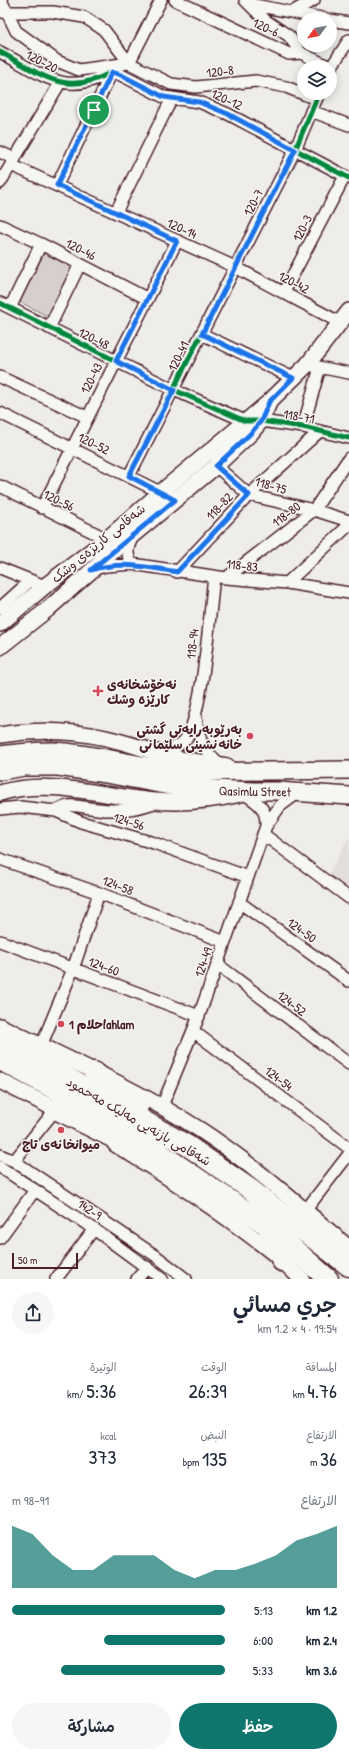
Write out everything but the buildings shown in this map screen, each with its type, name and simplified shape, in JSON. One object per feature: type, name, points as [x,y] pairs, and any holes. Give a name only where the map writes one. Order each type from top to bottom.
[{"type":"highway","name":"شەقامی بازنەیی مەلیک مەحمود","points":[[0,1043],[31,1057],[188,1146],[298,1215],[349,1266]]},
{"type":"highway","name":"شەقامی بازنەیی مەلیک مەحمود","points":[[0,1060],[94,1110],[135,1136],[268,1226],[328,1279]]},
{"type":"highway","points":[[94,1072],[188,1146]]},
{"type":"highway","points":[[56,1109],[207,1185]]},
{"type":"highway","points":[[298,1215],[320,1224]]},
{"type":"highway","points":[[268,1226],[282,1261]]},
{"type":"main road","name":"شەقامی کارێزەی وشک","points":[[0,624],[45,586],[107,539],[160,492],[269,402],[293,378],[313,366],[340,317]]},
{"type":"main road","name":"شەقامی کارێزەی وشک","points":[[0,647],[216,466],[251,433],[261,421],[269,402]]},
{"type":"main road","points":[[66,570],[77,584]]},
{"type":"main road","points":[[0,726],[28,730],[60,731],[83,734],[106,738],[176,758],[266,772]]},
{"type":"main road","points":[[0,735],[28,730]]},
{"type":"main road","name":"Qasimlu Street","points":[[0,755],[36,751],[69,753],[166,771],[266,772],[349,770]]},
{"type":"main road","name":"Qasimlu Street","points":[[0,771],[30,767],[58,767],[106,774],[161,785],[246,792],[299,792],[349,796]]},
{"type":"main road","points":[[1,792],[31,787],[68,789],[157,802],[185,802],[246,792]]},
{"type":"main road","points":[[0,1026],[162,1106],[203,1132],[246,1162],[298,1215]]},
{"type":"main road","points":[[0,1081],[56,1109],[162,1172],[218,1212],[282,1261],[298,1278]]},
{"type":"main road","points":[[320,1224],[349,1248]]},
{"type":"street","points":[[1,0],[3,12],[16,31],[57,61],[79,70],[129,63]]},
{"type":"street","points":[[129,63],[161,0]]},
{"type":"street","name":"120-6","points":[[176,0],[289,54],[301,53]]},
{"type":"street","points":[[292,12],[314,0]]},
{"type":"street","points":[[247,2],[264,20],[289,36],[301,53],[315,60]]},
{"type":"street","points":[[247,2],[297,13]]},
{"type":"street","points":[[3,12],[53,12],[84,17],[104,30],[129,63]]},
{"type":"street","points":[[337,21],[349,23]]},
{"type":"street","points":[[335,60],[349,40]]},
{"type":"street","name":"120-20","points":[[0,52],[60,83],[81,84],[117,73]]},
{"type":"street","name":"120-8","points":[[129,63],[171,84],[196,87],[256,81],[297,90]]},
{"type":"street","points":[[57,185],[117,73]]},
{"type":"street","name":"120-12","points":[[117,73],[164,97],[199,102],[228,114],[347,177]]},
{"type":"street","points":[[0,183],[60,83]]},
{"type":"street","points":[[116,212],[172,98]]},
{"type":"street","name":"120-7","points":[[235,267],[295,150],[316,100]]},
{"type":"street","points":[[311,111],[349,125]]},
{"type":"street","name":"120-14","points":[[0,152],[13,162],[57,185],[340,317]]},
{"type":"street","name":"120-3","points":[[284,292],[347,177]]},
{"type":"street","name":"120-46","points":[[0,225],[41,244],[148,299]]},
{"type":"street","name":"120-43","points":[[42,508],[177,241]]},
{"type":"street","points":[[5,306],[41,244]]},
{"type":"street","points":[[50,328],[80,264]]},
{"type":"street","name":"120-42","points":[[235,267],[284,292],[340,317]]},
{"type":"street","name":"120-41","points":[[129,476],[174,390],[235,267]]},
{"type":"street","name":"120-48","points":[[5,306],[174,390],[245,421]]},
{"type":"street","points":[[202,334],[293,378]]},
{"type":"street","points":[[303,427],[313,366],[349,373]]},
{"type":"street","points":[[0,377],[87,417]]},
{"type":"street","name":"120-52","points":[[0,413],[175,500]]},
{"type":"street","name":"118-71","points":[[245,421],[261,421],[303,427],[349,438]]},
{"type":"street","name":"118-82","points":[[177,572],[249,495],[320,431]]},
{"type":"street","name":"118-80","points":[[226,578],[314,510],[349,458]]},
{"type":"street","name":"118-75","points":[[216,466],[249,495],[314,510],[349,521]]},
{"type":"street","name":"120-56","points":[[0,486],[107,539]]},
{"type":"street","points":[[287,583],[349,525]]},
{"type":"street","points":[[132,564],[128,559],[127,551],[134,536]]},
{"type":"street","name":"118-83","points":[[91,570],[106,566],[132,564],[177,572],[287,583],[349,593]]},
{"type":"street","points":[[0,568],[30,582],[45,586]]},
{"type":"street","name":"118-94","points":[[196,716],[204,664],[214,576]]},
{"type":"street","points":[[0,608],[30,582]]},
{"type":"street","points":[[151,751],[171,749],[178,746],[185,740],[196,716]]},
{"type":"street","points":[[196,716],[201,743],[209,754],[222,765]]},
{"type":"street","points":[[246,792],[263,809],[267,818],[265,830],[349,898]]},
{"type":"street","name":"124-49","points":[[162,1106],[199,1016],[265,830],[280,806],[299,792]]},
{"type":"street","points":[[56,811],[62,807],[72,804],[98,810],[137,808],[157,802]]},
{"type":"street","name":"124-56","points":[[0,809],[20,807],[56,811],[81,822],[154,843],[248,877]]},
{"type":"street","name":"124-58","points":[[0,859],[100,893],[225,942]]},
{"type":"street","points":[[41,1046],[73,969],[100,893]]},
{"type":"street","name":"124-50","points":[[239,902],[349,981]]},
{"type":"street","name":"124-60","points":[[0,941],[199,1016]]},
{"type":"street","name":"124-52","points":[[217,964],[349,1064]]},
{"type":"street","name":"124-54","points":[[193,1031],[349,1148]]},
{"type":"street","points":[[14,1161],[56,1109]]},
{"type":"street","points":[[298,1215],[349,1154]]},
{"type":"street","points":[[0,1155],[14,1161],[149,1251],[186,1279]]},
{"type":"street","name":"142-9","points":[[0,1167],[94,1228],[162,1279]]},
{"type":"street","points":[[0,1238],[35,1190]]},
{"type":"street","points":[[56,1279],[94,1228]]},
{"type":"street","points":[[138,1279],[147,1267]]},
{"type":"shaded area","points":[[44,253],[76,269],[51,318],[20,302]]},
{"type":"shaded area","points":[[349,837],[349,890],[336,881],[329,873]]},
{"type":"cycle path","points":[[0,52],[41,75],[54,80],[67,83],[80,83],[95,80],[112,72],[164,97],[199,102],[228,114],[349,178]]},
{"type":"cycle path","points":[[129,476],[295,150],[316,100]]},
{"type":"cycle path","points":[[0,303],[174,390],[245,421],[261,421],[303,427],[349,438]]},
{"type":"place","name":"نەخۆشخانەی کارێزە وشك","points":[[98,691]]},
{"type":"place","name":"بەرێوبەرایەتی گشتی خانەنشینی سلێمانی","points":[[250,736]]},
{"type":"place","name":"احلام 1ahlam","points":[[61,1024]]},
{"type":"place","name":"میوانخانەی تاج","points":[[61,1130]]},
{"type":"route","points":[[112,72],[164,97],[199,102],[228,114],[295,150],[202,334],[293,378],[269,402],[261,421],[251,433],[216,466],[249,495],[177,572],[132,564],[118,564],[91,570],[134,536],[175,500],[129,476],[174,390],[116,361],[177,241],[57,185],[94,110],[112,72]]}]
